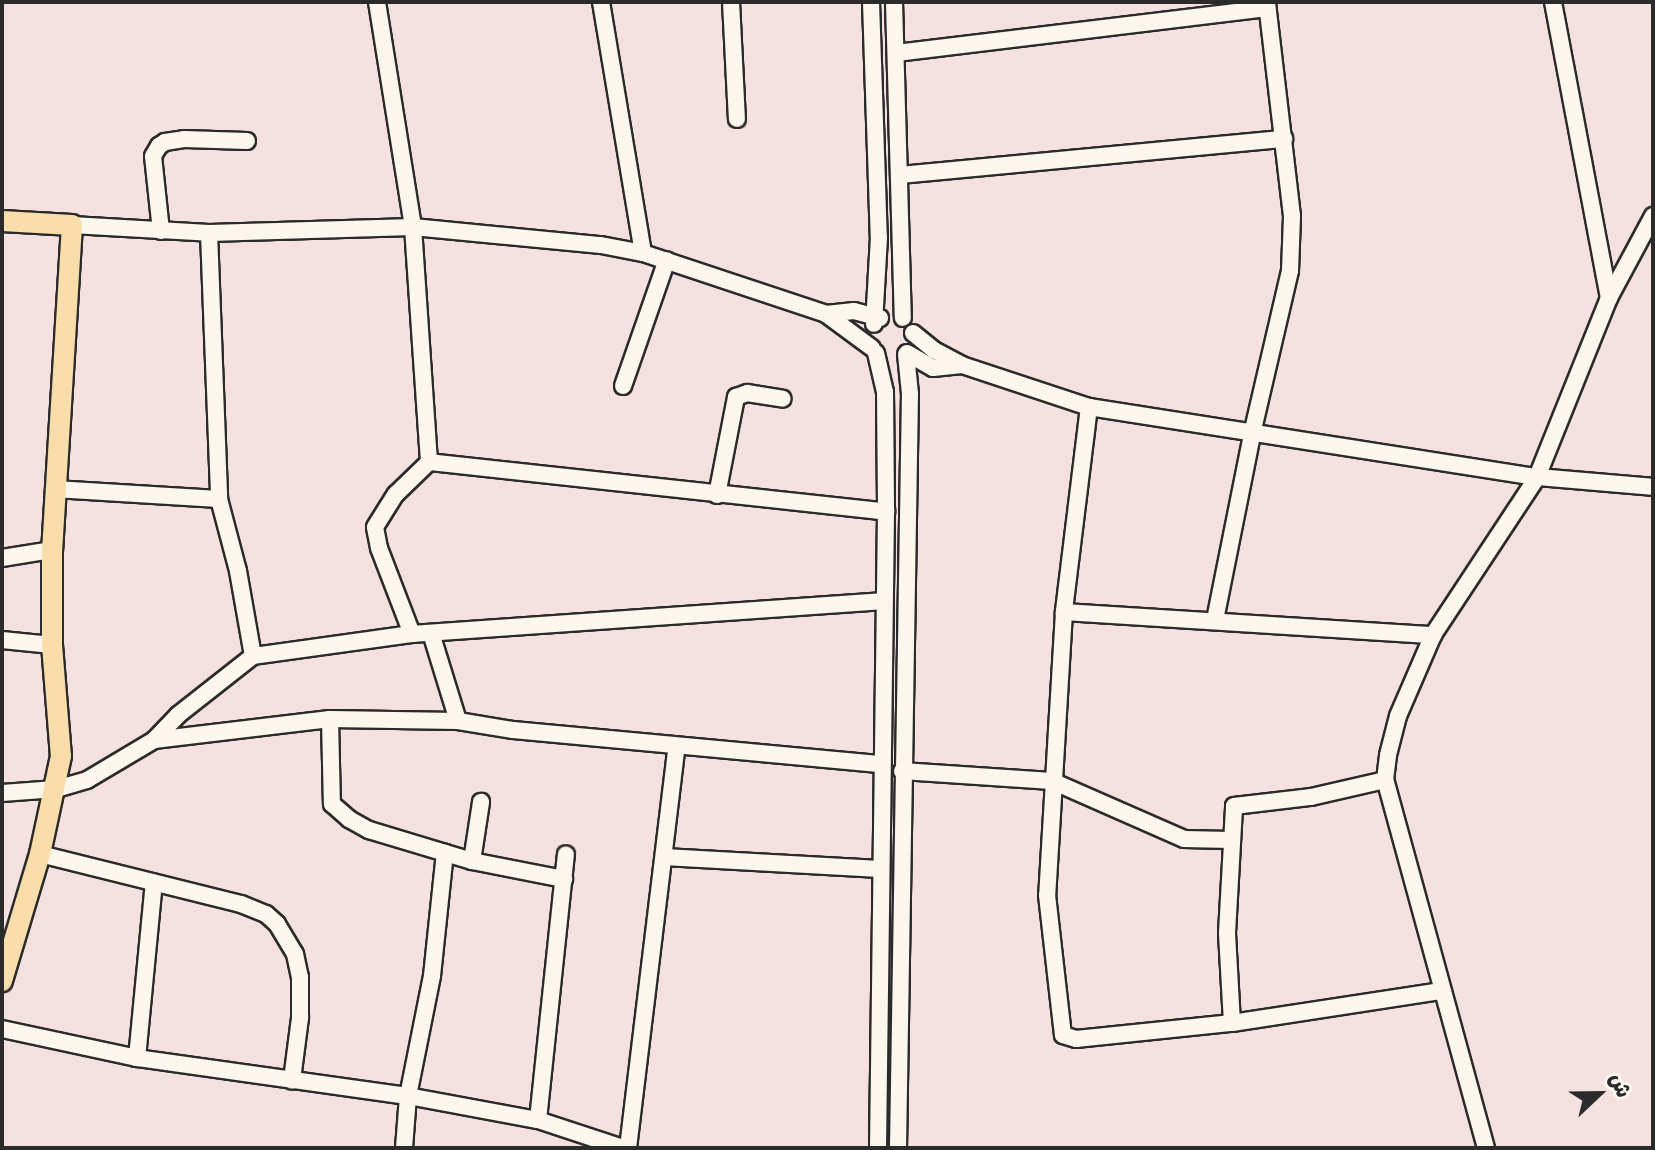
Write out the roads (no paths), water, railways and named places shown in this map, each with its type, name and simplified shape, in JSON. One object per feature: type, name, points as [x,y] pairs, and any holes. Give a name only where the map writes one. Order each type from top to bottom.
[{"type":"main road","points":[[2,221],[72,225],[52,550],[52,645],[61,756],[40,854],[2,981]]},
{"type":"street","points":[[377,2],[413,227],[429,462],[396,494],[375,527],[379,548],[412,634]]},
{"type":"street","points":[[601,2],[643,253]]},
{"type":"street","points":[[731,2],[737,119]]},
{"type":"street","points":[[871,2],[879,237],[876,319],[870,331],[885,392],[886,512],[878,1148]]},
{"type":"street","points":[[894,2],[903,318],[913,333],[934,350],[962,365],[1089,407],[1537,477],[1653,487]]},
{"type":"street","points":[[1553,2],[1609,298]]},
{"type":"street","points":[[896,53],[1267,5],[1292,216],[1290,271],[1252,434],[1215,620]]},
{"type":"street","points":[[161,231],[154,151],[165,142],[184,139],[247,141]]},
{"type":"street","points":[[900,175],[1284,139]]},
{"type":"street","points":[[1486,1148],[1385,780],[1398,716],[1433,635],[1537,477],[1609,298],[1653,216]]},
{"type":"street","points":[[72,225],[209,233],[413,227],[601,245],[667,260],[826,314],[890,359],[906,354],[933,368],[962,365]]},
{"type":"street","points":[[209,233],[219,499],[238,571],[253,656]]},
{"type":"street","points":[[623,386],[667,260]]},
{"type":"street","points":[[826,314],[854,311],[876,319],[892,315],[903,318]]},
{"type":"street","points":[[898,1148],[910,394],[906,354],[913,333]]},
{"type":"street","points":[[910,394],[933,368]]},
{"type":"street","points":[[717,495],[736,397],[747,393],[783,399]]},
{"type":"street","points":[[1089,407],[1064,612],[1047,895],[1063,1035],[1076,1039],[1232,1023],[1442,991]]},
{"type":"street","points":[[429,462],[886,512]]},
{"type":"street","points":[[54,489],[219,499]]},
{"type":"street","points":[[2,558],[52,550]]},
{"type":"street","points":[[2,793],[56,789],[87,780],[154,740],[187,706],[253,656],[412,634],[884,601]]},
{"type":"street","points":[[1064,612],[1433,635]]},
{"type":"street","points":[[431,633],[458,721]]},
{"type":"street","points":[[2,640],[52,645]]},
{"type":"street","points":[[154,740],[330,719],[458,721],[513,730],[881,764]]},
{"type":"street","points":[[330,719],[330,792],[336,811],[369,830],[445,853],[564,879]]},
{"type":"street","points":[[2,1029],[137,1058],[408,1096],[538,1120],[625,1148],[677,746]]},
{"type":"street","points":[[902,771],[1052,781],[1184,839],[1231,840]]},
{"type":"street","points":[[1232,1023],[1227,933],[1234,806],[1311,797],[1385,780]]},
{"type":"street","points":[[472,861],[481,802]]},
{"type":"street","points":[[404,1148],[408,1096],[432,976],[445,853]]},
{"type":"street","points":[[40,854],[241,904],[277,924],[295,954],[300,977],[300,1018],[292,1080]]},
{"type":"street","points":[[538,1120],[566,854]]},
{"type":"street","points":[[664,857],[880,869]]},
{"type":"street","points":[[137,1058],[154,883]]}]
